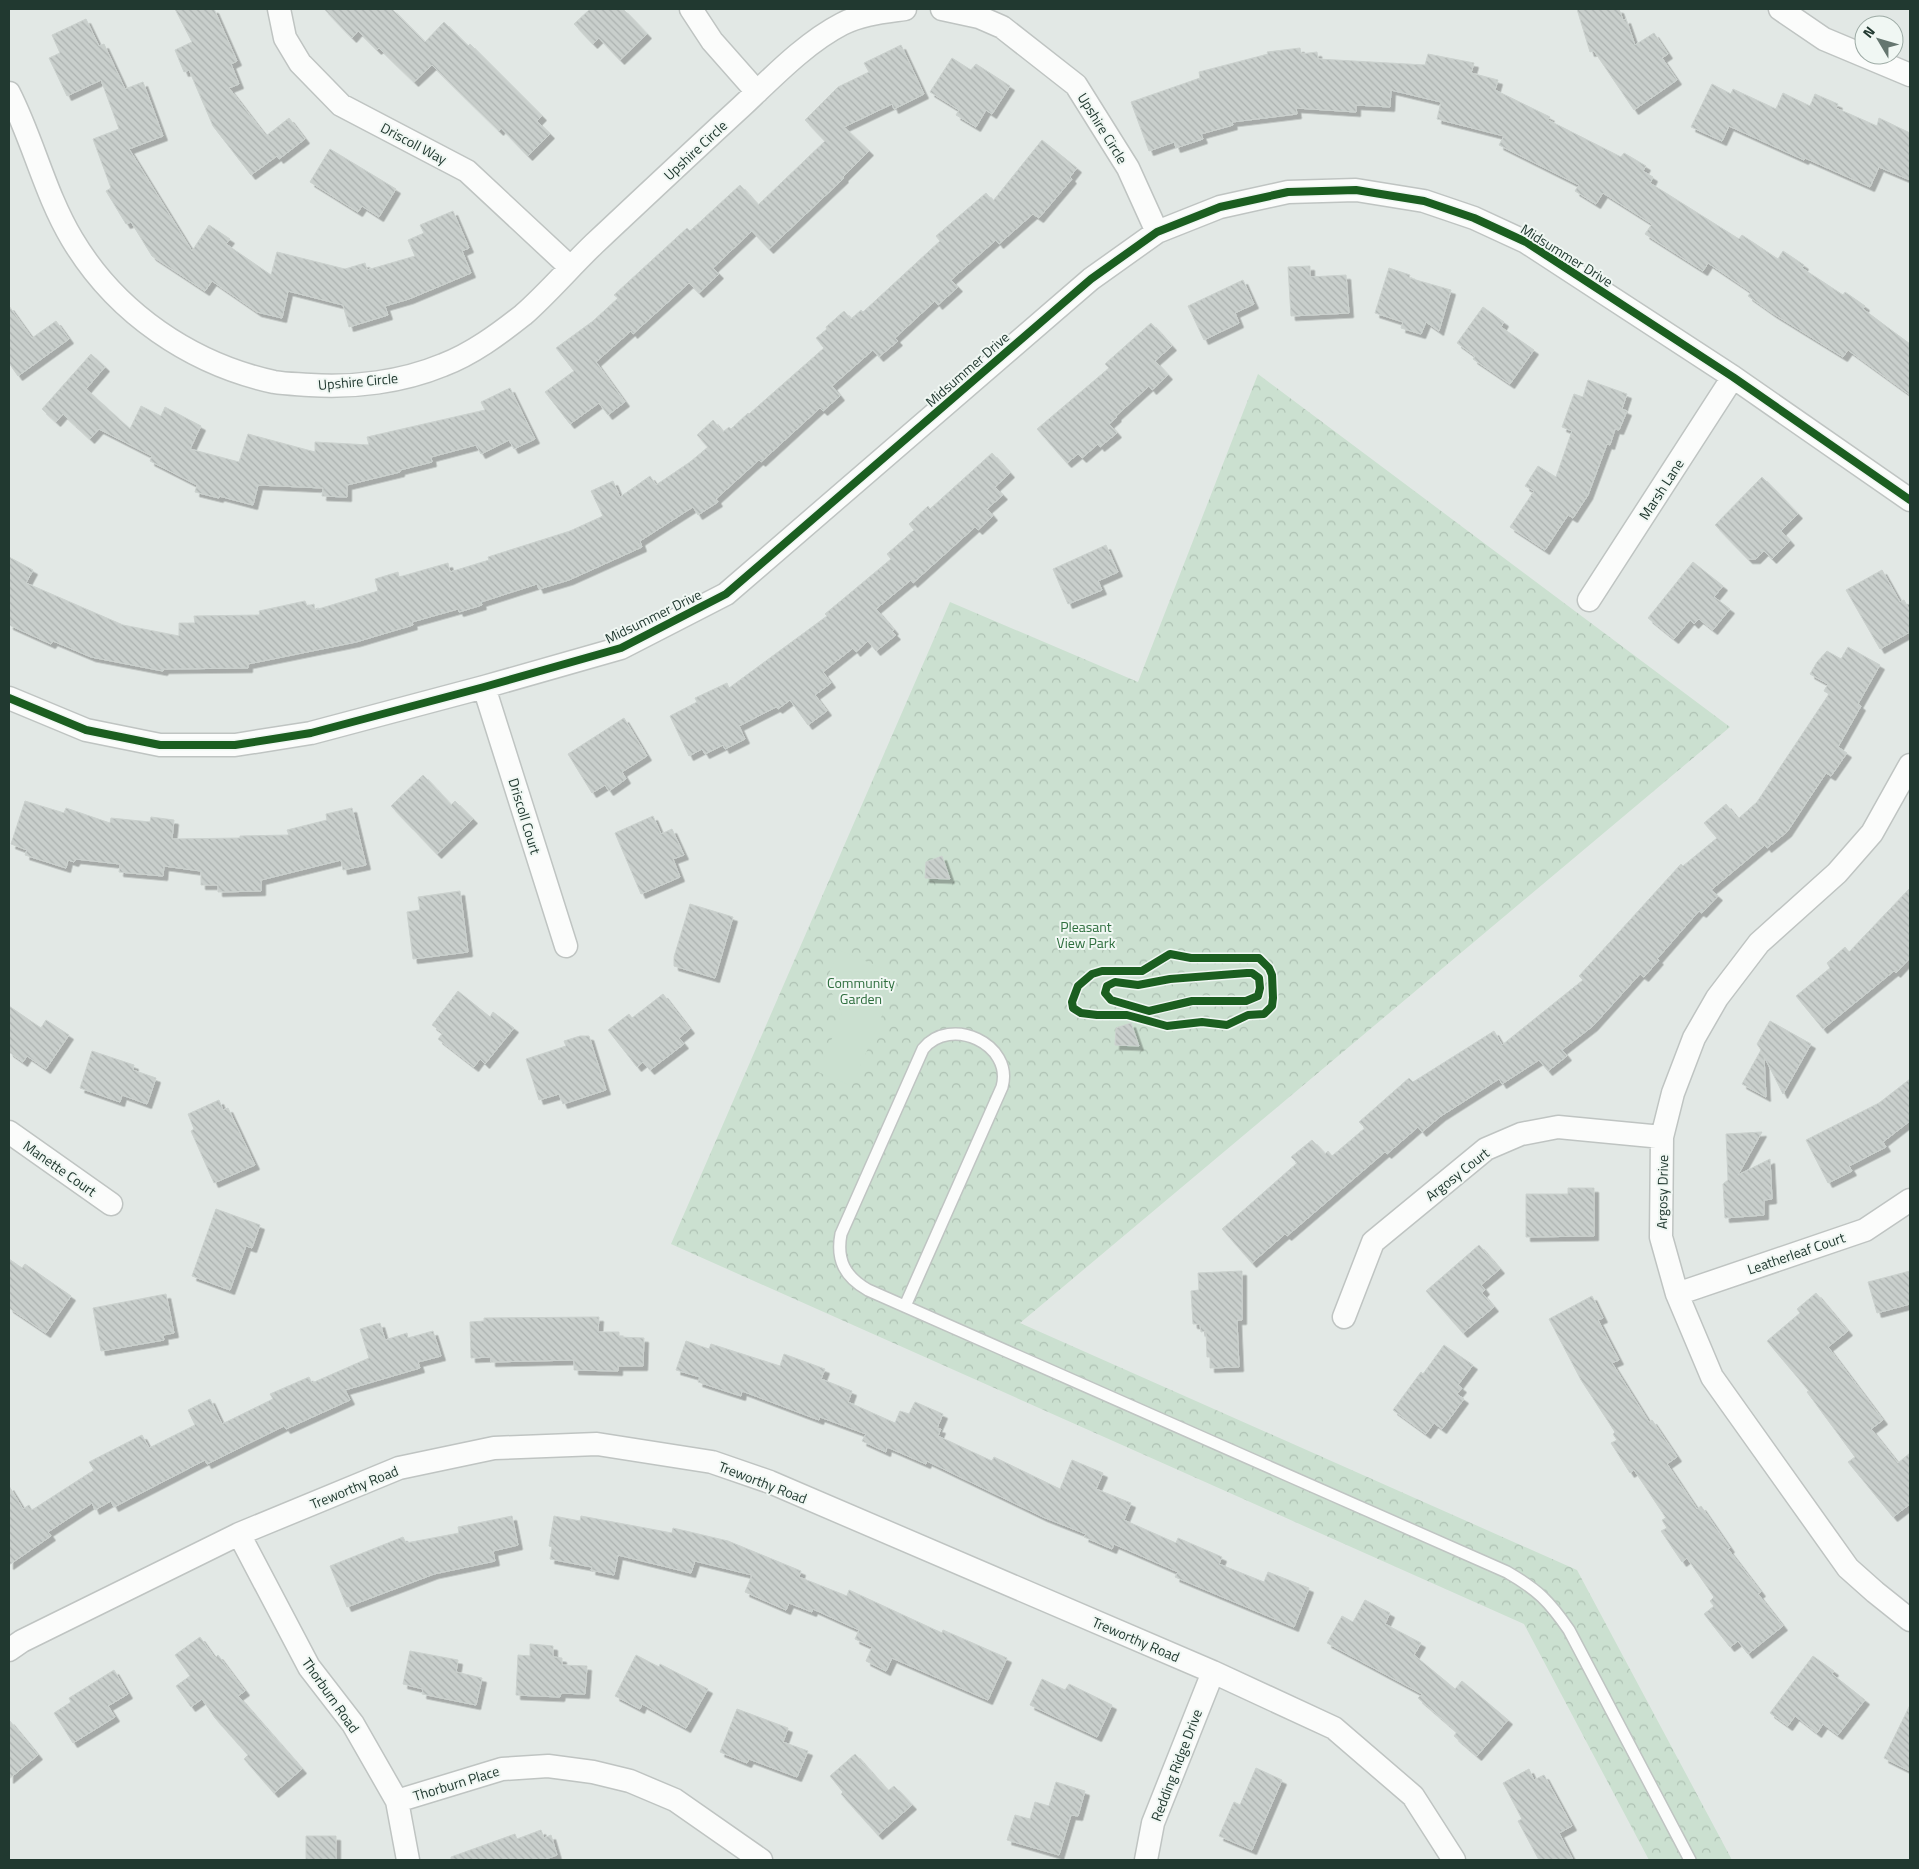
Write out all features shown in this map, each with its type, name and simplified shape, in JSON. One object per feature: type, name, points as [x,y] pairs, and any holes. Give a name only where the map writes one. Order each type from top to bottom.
[{"type":"street","name":"Driscoll Way","points":[[279,9],[285,38],[300,63],[341,105],[467,171],[570,267]]},
{"type":"street","points":[[691,9],[712,41],[757,92]]},
{"type":"street","name":"Upshire Circle","points":[[9,93],[72,239],[98,276],[124,305],[155,329],[185,350],[222,367],[276,382],[328,386],[391,381],[444,365],[486,342],[524,314],[570,267],[757,92],[815,41],[843,23],[872,13],[904,9]]},
{"type":"street","name":"Upshire Circle","points":[[942,9],[979,18],[1002,27],[1076,85],[1128,168],[1156,232]]},
{"type":"street","points":[[1780,9],[1824,39],[1910,75]]},
{"type":"street","name":"Midsummer Drive","points":[[9,698],[86,730],[160,745],[235,745],[311,733],[621,648],[726,594],[1091,279],[1156,232],[1220,207],[1288,192],[1356,190],[1424,201],[1474,218],[1526,242],[1733,377],[1910,500]]},
{"type":"street","name":"Marsh Lane","points":[[1589,600],[1733,377]]},
{"type":"street","name":"Driscoll Court","points":[[484,687],[566,946]]},
{"type":"street","name":"Argosy Drive","points":[[1910,765],[1872,833],[1837,873],[1759,943],[1717,998],[1694,1038],[1673,1094],[1662,1137],[1661,1236],[1677,1294],[1712,1377],[1848,1568],[1910,1620]]},
{"type":"street","name":"Argosy Court","points":[[1344,1317],[1373,1242],[1486,1149],[1521,1134],[1558,1127],[1662,1137]]},
{"type":"street","name":"Manette Court","points":[[9,1132],[111,1204]]},
{"type":"street","name":"Leatherleaf Court","points":[[1677,1294],[1864,1230],[1910,1200]]},
{"type":"street","name":"Treworthy Road","points":[[9,1650],[22,1641],[239,1534],[399,1468],[494,1448],[597,1444],[712,1462],[770,1482],[1213,1672],[1334,1728],[1414,1796],[1454,1860]]},
{"type":"street","name":"Thorburn Road","points":[[239,1534],[309,1667],[353,1724],[397,1801],[408,1860]]},
{"type":"street","name":"Redding Ridge Drive","points":[[1146,1860],[1153,1823],[1213,1672]]},
{"type":"street","name":"Thorburn Place","points":[[397,1801],[502,1769],[548,1766],[593,1772],[630,1781],[675,1800],[761,1860]]},
{"type":"lane","points":[[905,1306],[1005,1078],[1004,1068],[994,1052],[985,1044],[964,1035],[943,1034],[928,1043],[923,1049],[841,1234],[839,1244],[841,1263],[851,1278],[868,1290],[1507,1572],[1532,1587],[1554,1607],[1570,1630],[1690,1860]]},
{"type":"green space","name":"Pleasant View Park","points":[[1258,374],[1730,727],[1020,1323],[1577,1570],[1732,1860],[1649,1860],[1524,1624],[671,1244],[950,602],[1138,682]]},
{"type":"green space","name":"Community Garden","points":[[839,950],[899,975],[852,1086],[818,1072],[842,1014],[826,981]]},
{"type":"building","points":[[175,9],[214,9],[237,61],[231,64],[239,84],[229,88],[266,136],[289,118],[305,139],[279,159],[277,156],[251,175],[213,126],[189,70],[184,72],[175,50],[192,42]]},
{"type":"building","points":[[324,9],[392,9],[425,42],[444,22],[468,46],[470,44],[542,116],[537,121],[550,134],[528,156],[501,128],[499,131],[432,65],[414,82],[379,48],[377,50],[358,31],[352,38]]},
{"type":"building","points":[[590,9],[623,9],[647,34],[620,60],[599,38],[593,44],[574,24]]},
{"type":"building","points":[[1577,9],[1619,9],[1623,20],[1626,19],[1635,45],[1654,33],[1668,54],[1662,58],[1677,80],[1634,110],[1594,51],[1590,52]]},
{"type":"building","points":[[86,19],[99,46],[104,44],[125,89],[143,82],[163,136],[129,149],[192,251],[209,225],[230,239],[226,244],[271,275],[277,252],[345,269],[365,263],[367,270],[415,256],[408,240],[424,233],[420,225],[453,211],[469,248],[462,251],[471,273],[409,299],[385,306],[388,315],[349,327],[343,305],[288,291],[282,318],[257,312],[212,281],[205,291],[152,256],[131,222],[126,224],[106,191],[111,188],[93,139],[119,129],[101,80],[67,96],[49,58],[60,53],[52,35]]},
{"type":"building","points":[[901,45],[924,94],[894,109],[892,104],[844,127],[869,151],[844,178],[769,249],[752,231],[713,268],[719,274],[699,293],[689,283],[633,334],[631,331],[596,362],[625,402],[608,415],[599,403],[570,424],[545,392],[574,371],[556,348],[593,321],[618,298],[614,295],[687,228],[690,231],[740,185],[758,205],[825,141],[805,120],[838,87],[869,72],[864,63]]},
{"type":"building","points":[[1300,48],[1301,54],[1317,52],[1318,59],[1425,65],[1428,54],[1474,63],[1471,73],[1498,80],[1495,90],[1550,117],[1548,120],[1621,157],[1624,153],[1646,166],[1643,171],[1653,177],[1650,183],[1739,239],[1742,235],[1778,259],[1783,251],[1804,265],[1802,268],[1843,295],[1845,292],[1865,306],[1863,309],[1910,344],[1910,395],[1848,350],[1843,357],[1772,313],[1748,296],[1751,292],[1708,263],[1703,271],[1645,234],[1652,224],[1603,193],[1596,204],[1575,191],[1579,185],[1499,145],[1504,136],[1437,119],[1441,102],[1391,90],[1390,107],[1356,105],[1356,112],[1296,108],[1297,114],[1232,122],[1233,125],[1201,134],[1203,139],[1176,148],[1174,142],[1149,151],[1131,102],[1200,78],[1199,72],[1268,54],[1267,52]]},
{"type":"building","points":[[952,58],[971,70],[976,64],[1010,86],[992,114],[986,110],[976,127],[956,115],[959,110],[930,92]]},
{"type":"building","points":[[1712,84],[1731,94],[1733,89],[1776,109],[1783,93],[1810,106],[1815,94],[1838,104],[1836,108],[1877,126],[1879,118],[1910,133],[1910,180],[1879,167],[1870,187],[1729,126],[1722,141],[1691,127]]},
{"type":"building","points":[[1042,140],[1077,168],[1070,177],[1072,179],[1039,218],[1033,214],[999,244],[996,240],[951,280],[958,287],[938,305],[935,301],[895,338],[898,341],[879,357],[873,350],[832,386],[840,396],[823,411],[820,408],[761,462],[759,460],[716,499],[718,502],[698,515],[693,507],[640,541],[642,547],[569,580],[539,589],[537,584],[481,602],[482,605],[459,612],[458,609],[412,622],[413,625],[356,642],[248,664],[248,668],[164,669],[163,671],[91,657],[53,641],[51,644],[9,625],[9,557],[33,570],[26,583],[123,625],[179,636],[179,623],[195,623],[194,616],[260,615],[259,611],[305,601],[307,606],[314,604],[315,610],[378,591],[375,579],[398,572],[399,577],[448,563],[450,572],[489,560],[488,557],[570,531],[603,516],[591,491],[613,481],[620,497],[650,476],[656,485],[690,462],[708,447],[697,435],[713,420],[723,432],[729,427],[731,429],[749,414],[824,348],[816,338],[844,311],[851,319],[861,310],[863,312],[940,241],[936,236],[986,193],[993,201]]},
{"type":"building","points":[[330,149],[396,189],[379,217],[362,206],[358,212],[310,182]]},
{"type":"building","points":[[1310,266],[1310,277],[1346,275],[1349,313],[1291,316],[1288,267]]},
{"type":"building","points":[[1389,268],[1410,275],[1409,278],[1451,290],[1439,331],[1426,322],[1421,334],[1401,328],[1403,322],[1375,313]]},
{"type":"building","points":[[1243,280],[1254,304],[1235,313],[1239,323],[1204,340],[1188,306]]},
{"type":"building","points":[[9,306],[32,338],[56,321],[69,339],[18,376],[9,363]]},
{"type":"building","points":[[1483,307],[1504,322],[1501,327],[1534,350],[1510,384],[1473,359],[1475,356],[1457,343]]},
{"type":"building","points":[[1151,323],[1172,346],[1155,361],[1168,375],[1152,390],[1149,386],[1116,416],[1109,424],[1117,433],[1100,447],[1098,444],[1082,458],[1078,454],[1067,463],[1037,429],[1109,368],[1105,364]]},
{"type":"building","points":[[91,354],[105,367],[86,389],[130,429],[141,406],[161,416],[165,407],[201,426],[190,449],[239,462],[248,434],[315,452],[315,442],[369,445],[367,437],[485,410],[481,402],[510,388],[535,439],[514,449],[509,440],[481,454],[476,445],[431,457],[432,462],[347,485],[347,497],[322,496],[323,488],[258,485],[253,505],[195,492],[197,485],[150,461],[152,456],[99,429],[90,439],[63,414],[56,422],[42,409]]},
{"type":"building","points":[[1588,380],[1627,394],[1622,409],[1627,411],[1619,430],[1615,429],[1610,445],[1607,444],[1588,495],[1573,518],[1568,515],[1545,550],[1510,527],[1534,491],[1525,486],[1538,466],[1556,477],[1572,431],[1562,427],[1574,394],[1583,397]]},
{"type":"building","points":[[992,453],[1010,473],[995,487],[1003,495],[987,509],[993,516],[978,530],[975,527],[913,583],[911,580],[876,609],[896,635],[876,651],[868,641],[856,652],[853,648],[823,672],[831,683],[815,695],[827,711],[808,725],[790,700],[778,709],[776,707],[739,726],[745,739],[725,749],[723,745],[705,754],[702,749],[689,756],[670,716],[697,702],[695,698],[727,683],[729,688],[827,616],[825,614],[891,559],[887,554],[914,530],[909,524],[928,506],[930,509]]},
{"type":"building","points":[[1762,477],[1798,514],[1781,531],[1790,541],[1772,559],[1764,551],[1756,559],[1748,559],[1715,525]]},
{"type":"building","points":[[1106,545],[1118,572],[1098,581],[1102,590],[1068,604],[1053,569]]},
{"type":"building","points":[[1693,562],[1723,586],[1714,597],[1730,609],[1713,630],[1699,619],[1694,624],[1690,620],[1674,639],[1648,618]]},
{"type":"building","points":[[1882,570],[1900,602],[1904,600],[1910,611],[1910,632],[1880,649],[1846,590]]},
{"type":"building","points":[[1848,647],[1880,665],[1858,704],[1861,706],[1838,747],[1847,753],[1831,776],[1826,773],[1787,832],[1767,848],[1765,845],[1711,890],[1718,896],[1702,913],[1699,911],[1657,959],[1659,960],[1644,977],[1640,974],[1593,1026],[1562,1050],[1567,1056],[1548,1071],[1539,1060],[1502,1084],[1499,1079],[1441,1116],[1422,1132],[1418,1127],[1387,1154],[1385,1152],[1287,1236],[1285,1234],[1252,1263],[1222,1229],[1297,1163],[1291,1157],[1312,1140],[1325,1154],[1328,1151],[1332,1156],[1365,1128],[1359,1122],[1409,1078],[1413,1082],[1494,1031],[1502,1045],[1583,980],[1579,976],[1681,864],[1683,866],[1717,838],[1704,823],[1726,804],[1738,819],[1757,802],[1829,694],[1824,691],[1828,684],[1810,674],[1817,662],[1827,651],[1841,659]]},
{"type":"building","points":[[624,718],[647,756],[622,772],[626,779],[609,791],[605,785],[592,793],[568,754]]},
{"type":"building","points":[[423,775],[451,805],[455,801],[473,819],[437,854],[391,806]]},
{"type":"building","points":[[25,801],[64,813],[66,808],[110,823],[111,818],[150,822],[151,817],[174,820],[172,839],[289,835],[287,830],[327,820],[326,814],[352,808],[366,865],[343,870],[341,860],[261,880],[261,891],[218,892],[218,885],[201,885],[201,871],[164,866],[163,876],[119,872],[120,864],[76,859],[74,862],[68,860],[66,868],[25,855],[27,850],[11,844]]},
{"type":"building","points":[[653,816],[661,834],[672,829],[684,855],[673,859],[680,877],[641,894],[615,833]]},
{"type":"building","points":[[942,856],[950,879],[925,878],[926,862]]},
{"type":"building","points":[[1910,888],[1910,958],[1896,973],[1894,971],[1823,1029],[1796,996],[1830,968],[1827,963],[1845,947],[1849,952]]},
{"type":"building","points":[[460,891],[468,952],[413,959],[407,912],[420,910],[418,897]]},
{"type":"building","points":[[690,904],[733,917],[715,978],[674,966],[674,957]]},
{"type":"building","points":[[458,991],[490,1017],[493,1012],[514,1028],[485,1064],[480,1059],[474,1067],[438,1039],[443,1033],[432,1025]]},
{"type":"building","points":[[663,994],[690,1029],[679,1038],[684,1044],[650,1070],[643,1062],[637,1067],[608,1030],[629,1014],[632,1018]]},
{"type":"building","points":[[9,1006],[41,1028],[46,1020],[69,1035],[46,1069],[27,1056],[23,1062],[9,1052]]},
{"type":"building","points":[[1770,1021],[1811,1044],[1783,1094],[1764,1056],[1766,1097],[1742,1084],[1761,1050],[1757,1044]]},
{"type":"building","points":[[1131,1023],[1139,1046],[1115,1045],[1116,1028]]},
{"type":"building","points":[[580,1036],[589,1036],[606,1090],[563,1104],[559,1094],[539,1100],[526,1059],[566,1046],[564,1041]]},
{"type":"building","points":[[92,1051],[134,1065],[133,1070],[156,1078],[147,1104],[122,1095],[120,1102],[80,1088]]},
{"type":"building","points":[[1910,1079],[1910,1121],[1883,1142],[1886,1147],[1849,1166],[1852,1171],[1828,1183],[1806,1140],[1879,1103]]},
{"type":"building","points":[[219,1100],[223,1110],[228,1108],[255,1165],[214,1183],[191,1131],[194,1129],[188,1114]]},
{"type":"building","points":[[1762,1132],[1738,1175],[1770,1159],[1772,1199],[1764,1200],[1764,1215],[1725,1218],[1723,1184],[1728,1180],[1726,1134]]},
{"type":"building","points":[[1568,1188],[1594,1188],[1594,1236],[1526,1237],[1526,1194],[1568,1194]]},
{"type":"building","points":[[216,1209],[260,1225],[252,1248],[246,1246],[230,1290],[192,1276]]},
{"type":"building","points":[[1479,1245],[1500,1269],[1481,1285],[1485,1290],[1482,1293],[1494,1307],[1463,1333],[1426,1291]]},
{"type":"building","points":[[9,1259],[22,1268],[25,1264],[71,1296],[46,1333],[9,1308]]},
{"type":"building","points":[[1242,1271],[1242,1320],[1237,1320],[1239,1367],[1210,1368],[1210,1357],[1207,1357],[1206,1331],[1201,1332],[1200,1324],[1193,1324],[1191,1291],[1199,1290],[1198,1273]]},
{"type":"building","points":[[1910,1271],[1910,1304],[1877,1313],[1868,1282]]},
{"type":"building","points":[[1816,1293],[1848,1331],[1828,1347],[1883,1420],[1871,1429],[1898,1463],[1910,1453],[1910,1504],[1893,1517],[1848,1462],[1855,1457],[1807,1392],[1809,1391],[1767,1341],[1800,1313],[1797,1309]]},
{"type":"building","points":[[166,1294],[174,1333],[163,1335],[164,1340],[101,1351],[93,1308]]},
{"type":"building","points":[[1592,1296],[1603,1318],[1598,1320],[1619,1360],[1612,1363],[1649,1422],[1652,1420],[1677,1457],[1667,1464],[1697,1509],[1701,1506],[1730,1548],[1728,1549],[1761,1592],[1758,1594],[1783,1626],[1748,1654],[1738,1641],[1730,1647],[1704,1614],[1714,1606],[1710,1601],[1714,1597],[1687,1558],[1682,1562],[1661,1531],[1667,1528],[1662,1520],[1666,1518],[1634,1470],[1630,1473],[1611,1443],[1617,1440],[1613,1434],[1615,1432],[1581,1380],[1549,1319]]},
{"type":"building","points":[[599,1317],[598,1332],[619,1332],[619,1337],[644,1338],[643,1366],[618,1366],[618,1371],[574,1370],[574,1360],[491,1362],[491,1357],[471,1358],[470,1322],[484,1321],[484,1318]]},
{"type":"building","points":[[380,1323],[385,1340],[407,1333],[408,1338],[433,1331],[441,1356],[418,1362],[420,1368],[345,1390],[350,1400],[286,1429],[284,1426],[207,1464],[205,1460],[114,1507],[111,1501],[95,1510],[92,1503],[48,1532],[51,1536],[9,1565],[9,1486],[23,1509],[29,1505],[32,1510],[94,1470],[89,1462],[142,1435],[149,1448],[195,1425],[188,1410],[210,1399],[222,1424],[273,1399],[270,1394],[309,1377],[312,1383],[369,1358],[360,1329]]},
{"type":"building","points":[[686,1341],[709,1349],[711,1344],[780,1366],[784,1354],[825,1369],[821,1379],[852,1391],[848,1402],[895,1423],[900,1411],[909,1414],[915,1402],[943,1414],[937,1428],[941,1429],[938,1436],[992,1461],[994,1457],[1060,1489],[1072,1460],[1103,1473],[1096,1489],[1131,1503],[1124,1520],[1176,1543],[1178,1538],[1222,1557],[1219,1564],[1264,1582],[1268,1572],[1309,1588],[1294,1627],[1175,1577],[1178,1572],[1114,1544],[1112,1549],[1084,1537],[1086,1534],[1043,1517],[927,1461],[926,1464],[887,1447],[886,1452],[862,1441],[866,1434],[820,1417],[819,1420],[742,1391],[741,1396],[698,1382],[700,1377],[676,1370]]},
{"type":"building","points":[[1444,1345],[1473,1365],[1458,1385],[1462,1388],[1457,1394],[1464,1399],[1442,1429],[1434,1423],[1426,1434],[1393,1410]]},
{"type":"building","points":[[512,1516],[518,1545],[493,1551],[495,1561],[434,1574],[347,1607],[330,1566],[403,1537],[406,1543],[459,1533],[458,1527]]},
{"type":"building","points":[[554,1516],[580,1521],[581,1516],[672,1533],[673,1528],[728,1541],[801,1571],[799,1577],[847,1596],[849,1590],[942,1633],[943,1630],[1007,1658],[988,1700],[892,1658],[886,1671],[866,1661],[872,1647],[855,1639],[859,1630],[813,1609],[812,1612],[789,1603],[786,1610],[745,1592],[752,1575],[695,1561],[691,1573],[618,1555],[614,1575],[591,1570],[592,1567],[550,1559],[552,1547],[549,1546]]},
{"type":"building","points":[[1365,1600],[1390,1613],[1385,1624],[1421,1643],[1414,1655],[1455,1689],[1462,1681],[1508,1720],[1477,1756],[1454,1736],[1457,1732],[1418,1698],[1422,1694],[1327,1643],[1342,1616],[1353,1622]]},
{"type":"building","points":[[200,1637],[215,1658],[218,1655],[245,1691],[238,1696],[302,1769],[274,1793],[244,1759],[248,1755],[215,1718],[202,1699],[191,1707],[176,1686],[190,1676],[175,1655]]},
{"type":"building","points":[[530,1644],[553,1646],[553,1657],[562,1658],[562,1665],[587,1666],[585,1694],[561,1693],[560,1697],[516,1695],[518,1655],[530,1656]]},
{"type":"building","points":[[410,1651],[458,1660],[456,1672],[482,1678],[476,1705],[422,1694],[423,1689],[403,1684]]},
{"type":"building","points":[[636,1655],[659,1667],[660,1664],[708,1689],[686,1728],[642,1704],[640,1709],[615,1696]]},
{"type":"building","points":[[1813,1656],[1834,1671],[1832,1674],[1865,1700],[1838,1735],[1823,1724],[1817,1733],[1795,1716],[1788,1726],[1770,1713]]},
{"type":"building","points":[[114,1670],[128,1694],[108,1706],[115,1717],[73,1743],[54,1713],[71,1702],[69,1698]]},
{"type":"building","points":[[1042,1679],[1065,1690],[1069,1684],[1112,1705],[1097,1737],[1030,1705]]},
{"type":"building","points":[[1910,1705],[1910,1771],[1884,1758]]},
{"type":"building","points":[[737,1709],[788,1728],[783,1742],[808,1751],[797,1777],[749,1759],[747,1763],[720,1752]]},
{"type":"building","points":[[9,1720],[38,1755],[9,1779]]},
{"type":"building","points":[[855,1754],[888,1791],[894,1786],[912,1805],[878,1835],[841,1794],[843,1792],[830,1776]]},
{"type":"building","points":[[1256,1768],[1282,1780],[1252,1850],[1219,1836],[1234,1802],[1240,1805]]},
{"type":"building","points":[[1529,1769],[1534,1780],[1544,1775],[1572,1826],[1559,1833],[1573,1860],[1539,1860],[1518,1821],[1522,1819],[1503,1783]]},
{"type":"building","points":[[1056,1782],[1085,1791],[1078,1816],[1071,1815],[1059,1855],[1007,1840],[1015,1815],[1030,1819],[1035,1802],[1049,1806]]},
{"type":"building","points":[[541,1830],[544,1838],[551,1835],[557,1855],[543,1860],[451,1860],[451,1857],[515,1834],[517,1839]]},
{"type":"building","points":[[306,1836],[336,1836],[336,1860],[306,1860]]},
{"type":"cycle path","points":[[9,698],[86,730],[160,745],[235,745],[311,733],[621,648],[726,594],[1091,279],[1157,232],[1220,207],[1288,192],[1356,190],[1424,201],[1474,218],[1526,242],[1733,377],[1910,500]]},
{"type":"cycle path","points":[[1170,954],[1191,958],[1259,958],[1269,968],[1272,975],[1272,1006],[1264,1014],[1248,1015],[1227,1025],[1202,1022],[1167,1026],[1127,1015],[1081,1013],[1073,1008],[1072,1002],[1078,986],[1092,974],[1102,971],[1142,971],[1170,954]]},
{"type":"cycle path","points":[[1247,973],[1252,973],[1259,978],[1260,988],[1258,996],[1246,1001],[1192,1001],[1149,1011],[1111,1000],[1105,993],[1107,986],[1115,982],[1138,985],[1170,979],[1247,973]]}]
